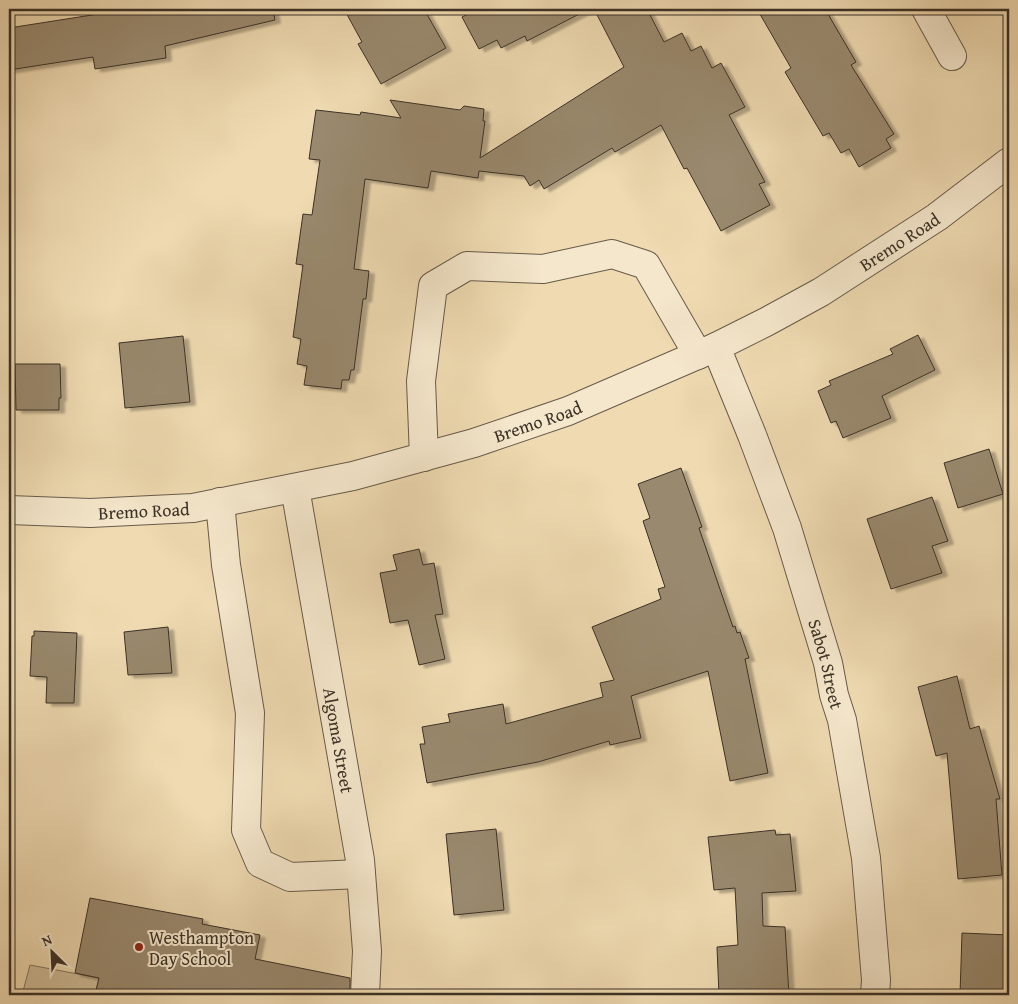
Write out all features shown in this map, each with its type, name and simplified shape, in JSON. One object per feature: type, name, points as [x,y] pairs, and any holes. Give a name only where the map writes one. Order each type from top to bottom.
[{"type":"street","points":[[926,9],[952,56]]},
{"type":"street","name":"Bremo Road","points":[[9,510],[90,513],[193,508],[353,476],[474,443],[568,411],[707,351],[821,292],[937,217],[1009,162]]},
{"type":"street","name":"Sabot Street","points":[[424,457],[421,381],[433,286],[467,266],[543,269],[612,254],[646,265],[707,351],[752,435],[787,528],[828,663],[834,694],[842,720],[866,858],[876,980],[875,995]]},
{"type":"street","name":"Algoma Street","points":[[295,488],[360,860],[367,951],[365,995]]},
{"type":"street","points":[[220,502],[226,565],[250,713],[246,830],[260,863],[290,877],[361,874]]},
{"type":"shaded area","points":[[30,965],[99,978],[95,995],[22,995]]},
{"type":"building","points":[[130,9],[273,9],[275,20],[165,46],[166,58],[95,69],[93,57],[9,70],[9,28]]},
{"type":"building","points":[[344,9],[424,9],[446,48],[381,84],[358,44],[362,42]]},
{"type":"building","points":[[478,9],[589,9],[527,41],[525,36],[501,48],[497,40],[479,49],[462,17]]},
{"type":"building","points":[[594,9],[647,9],[664,42],[682,33],[691,51],[701,46],[712,68],[721,63],[745,107],[729,115],[765,182],[759,184],[770,205],[721,231],[687,168],[684,169],[661,125],[615,152],[612,148],[544,189],[539,180],[530,186],[524,176],[479,171],[478,178],[431,171],[428,188],[365,179],[354,269],[369,271],[366,299],[363,299],[354,370],[351,370],[349,380],[342,380],[341,389],[304,385],[307,366],[297,364],[301,339],[293,337],[303,265],[296,264],[303,214],[312,215],[320,160],[309,159],[316,110],[360,115],[361,112],[401,118],[390,100],[460,110],[464,106],[484,109],[483,121],[485,121],[480,158],[624,67]]},
{"type":"building","points":[[757,9],[825,9],[856,62],[851,65],[894,134],[886,139],[891,148],[859,167],[849,149],[841,153],[829,133],[823,136],[785,72],[791,68]]},
{"type":"building","points":[[918,335],[935,370],[882,396],[891,418],[843,438],[836,421],[831,423],[818,391],[831,385],[829,381],[893,354],[890,349]]},
{"type":"building","points":[[183,336],[190,402],[125,408],[119,343]]},
{"type":"building","points":[[15,364],[60,364],[61,398],[59,398],[59,410],[16,410]]},
{"type":"building","points":[[989,449],[1003,494],[958,508],[944,463]]},
{"type":"building","points":[[681,468],[702,527],[699,528],[733,627],[735,626],[737,633],[740,632],[749,658],[745,659],[768,773],[730,781],[708,671],[631,696],[641,738],[610,745],[609,741],[538,762],[427,783],[420,744],[425,744],[422,727],[450,722],[448,714],[503,704],[506,724],[603,697],[600,683],[614,680],[592,627],[661,599],[658,589],[665,587],[643,521],[650,518],[638,484]]},
{"type":"building","points":[[932,497],[948,541],[932,546],[942,573],[891,589],[867,519]]},
{"type":"building","points":[[419,549],[423,565],[434,563],[443,614],[435,615],[445,659],[419,665],[408,620],[390,623],[380,573],[397,570],[393,555]]},
{"type":"building","points":[[168,627],[172,673],[128,675],[124,632]]},
{"type":"building","points":[[34,631],[77,633],[74,703],[46,703],[47,677],[30,676],[32,636],[34,636]]},
{"type":"building","points":[[957,676],[970,729],[979,726],[1000,799],[996,799],[1002,875],[958,879],[947,753],[936,756],[918,687]]},
{"type":"building","points":[[496,829],[504,910],[454,915],[446,834]]},
{"type":"building","points":[[775,830],[776,835],[790,834],[796,891],[762,893],[763,926],[785,927],[789,995],[719,995],[717,947],[738,945],[735,888],[714,890],[708,837]]},
{"type":"building","name":"Westhampton Day School","points":[[90,898],[203,919],[202,924],[260,935],[255,959],[350,978],[350,995],[95,995],[99,978],[75,973]]},
{"type":"building","points":[[962,933],[1009,935],[1009,995],[960,995]]},
{"type":"place","name":"Westhampton Day School","points":[[139,947]]}]
